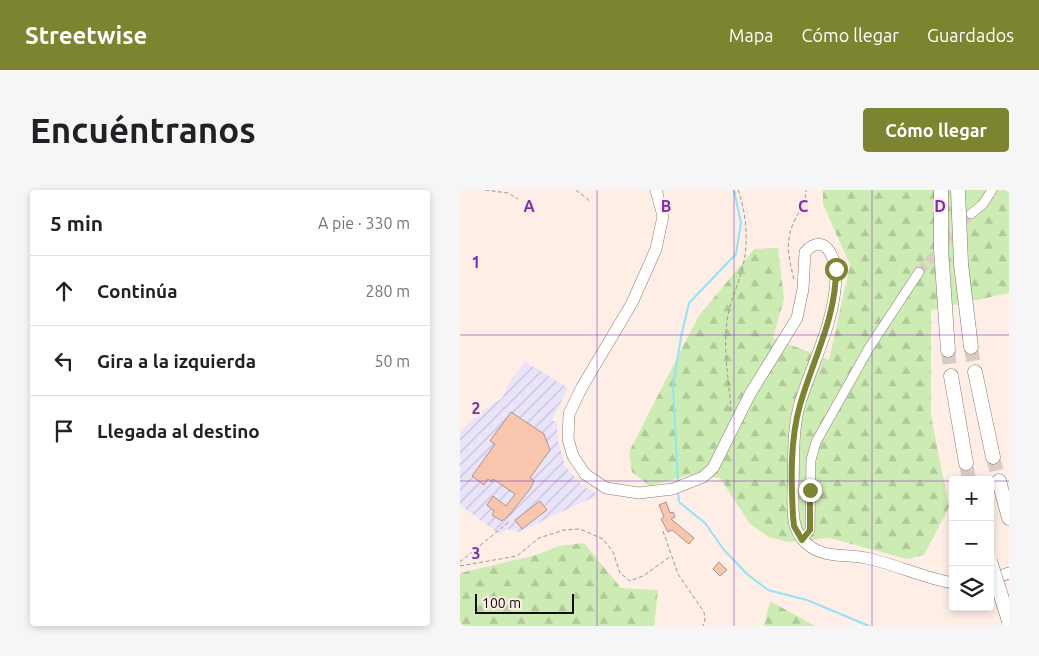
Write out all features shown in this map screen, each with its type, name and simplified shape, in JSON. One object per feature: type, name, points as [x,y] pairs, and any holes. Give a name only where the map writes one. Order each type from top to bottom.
[{"type":"highway","points":[[941,190],[941,249],[948,350]]},
{"type":"highway","points":[[958,190],[961,264],[971,347]]},
{"type":"highway","points":[[975,372],[993,457]]},
{"type":"highway","points":[[951,376],[966,463]]},
{"type":"highway","points":[[999,481],[1008,516]]},
{"type":"highway","points":[[992,566],[1009,621]]},
{"type":"main road","points":[[656,192],[663,216],[656,249],[632,303],[577,396],[570,414],[568,439],[573,456],[585,474],[606,488],[621,492],[654,492],[690,484],[714,468],[750,394],[797,318],[803,290],[805,252],[813,246],[823,245],[835,260],[836,287],[829,325],[800,404],[795,428],[794,526],[802,540],[822,553],[866,558],[917,575],[949,582]]},
{"type":"main road","points":[[994,579],[1009,573]]},
{"type":"street","points":[[971,214],[983,204],[992,190]]},
{"type":"street","points":[[802,540],[810,530],[811,460],[816,442],[869,348],[919,272]]},
{"type":"path","points":[[485,190],[508,193],[518,199]]},
{"type":"path","points":[[576,190],[590,201]]},
{"type":"path","points":[[732,429],[730,391],[725,359],[728,314],[745,257],[746,235],[742,200],[738,190]]},
{"type":"path","points":[[796,284],[787,247],[793,225],[806,197],[806,190]]},
{"type":"path","points":[[460,562],[510,521]]},
{"type":"path","points":[[460,566],[520,555],[539,538],[574,529],[587,531],[603,539],[613,552],[620,573],[630,581],[643,576],[671,556]]},
{"type":"path","points":[[663,531],[680,579],[704,612],[703,626]]},
{"type":"shaded area","points":[[526,362],[568,388],[552,420],[557,423],[558,441],[565,466],[580,483],[598,495],[519,532],[507,529],[499,534],[460,505],[460,431],[475,417],[502,398],[512,378]]},
{"type":"green space","points":[[823,190],[1009,190],[1009,293],[931,310],[931,416],[949,507],[924,555],[907,559],[830,538],[788,542],[769,537],[750,524],[720,478],[689,475],[650,486],[632,472],[629,452],[698,317],[754,249],[778,248],[784,299],[773,338],[829,360],[850,265],[823,204]]},
{"type":"green space","points":[[584,543],[621,588],[658,590],[654,626],[460,626],[460,573],[536,555],[559,546]]},
{"type":"green space","points":[[770,601],[815,626],[764,626]]},
{"type":"building","points":[[511,412],[544,434],[550,450],[530,478],[534,481],[530,489],[502,521],[492,515],[494,511],[487,505],[493,496],[506,506],[515,494],[493,479],[492,482],[488,479],[484,485],[472,476],[495,444],[490,441]]},
{"type":"building","points":[[540,501],[547,510],[522,529],[515,520]]},
{"type":"building","points":[[666,502],[670,513],[673,512],[675,517],[671,519],[694,538],[689,544],[672,530],[668,532],[661,519],[664,517],[659,505]]},
{"type":"building","points":[[719,562],[727,570],[720,576],[713,569]]},
{"type":"waterway","points":[[678,482],[673,386],[681,337],[689,303],[736,254],[741,223],[734,190]]},
{"type":"waterway","points":[[678,492],[679,502],[705,523],[724,550],[747,574],[768,590],[807,600],[869,626]]},
{"type":"tunnel","points":[[919,272],[971,214]]},
{"type":"tunnel","points":[[971,347],[975,372]]},
{"type":"tunnel","points":[[948,350],[951,376]]},
{"type":"tunnel","points":[[993,457],[999,481]]},
{"type":"tunnel","points":[[966,463],[968,476]]},
{"type":"route","points":[[810,490],[810,530],[802,540],[794,526],[793,516],[795,428],[800,404],[829,325],[836,287],[836,269]]}]
